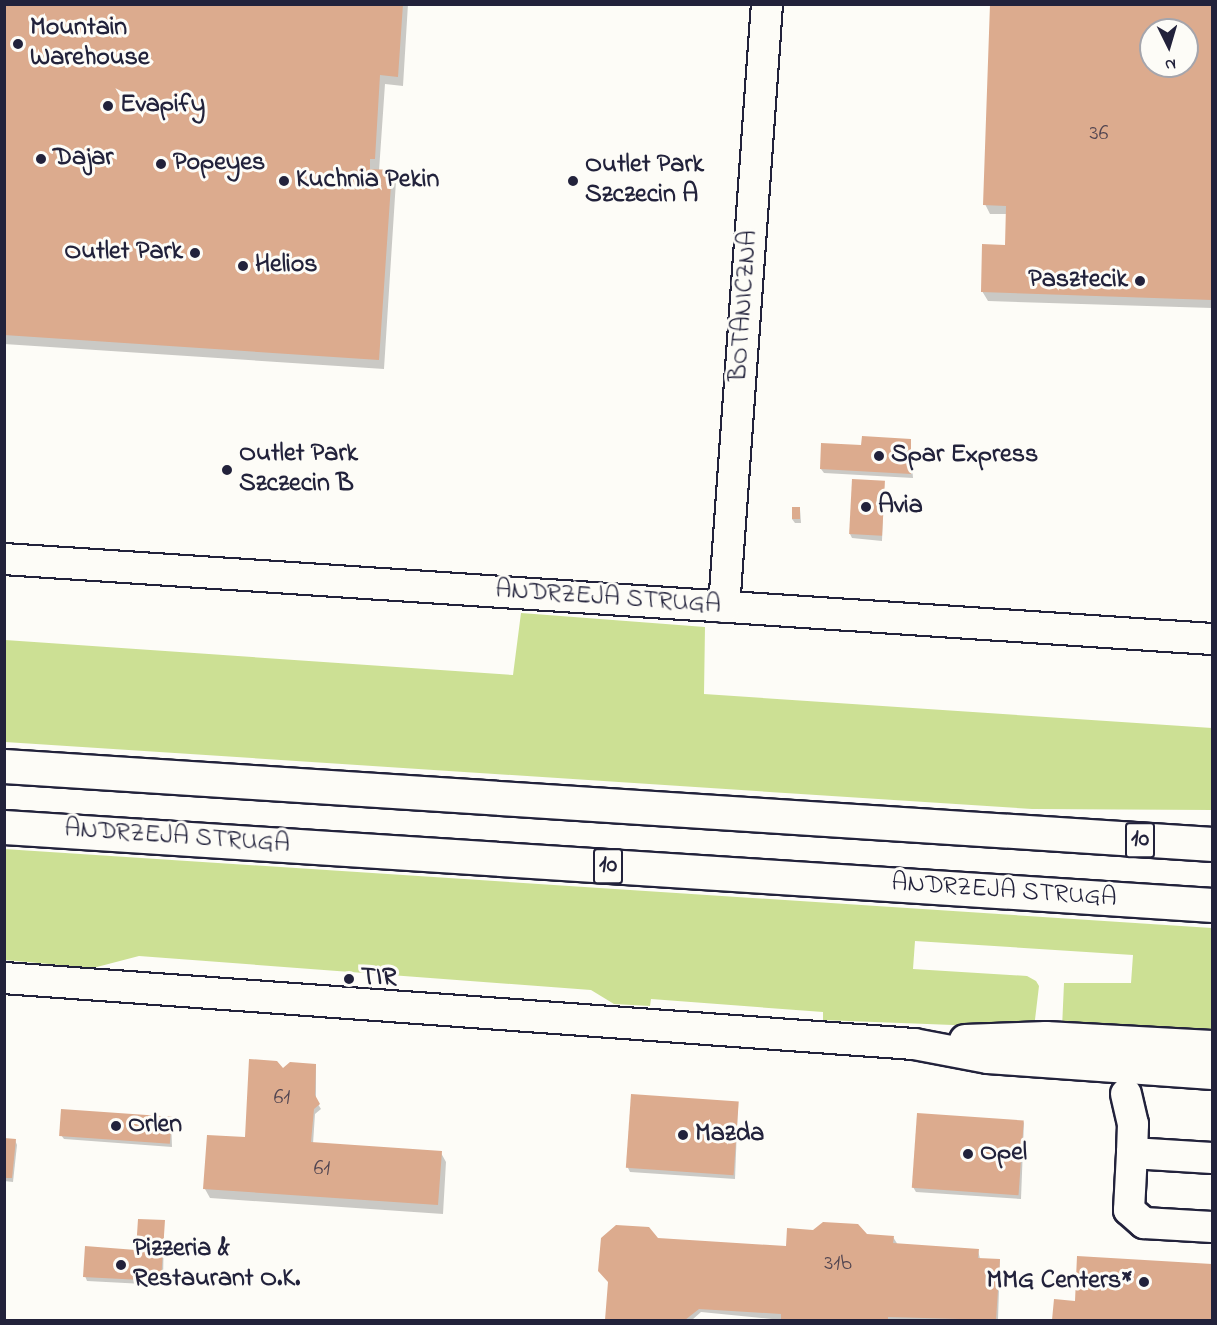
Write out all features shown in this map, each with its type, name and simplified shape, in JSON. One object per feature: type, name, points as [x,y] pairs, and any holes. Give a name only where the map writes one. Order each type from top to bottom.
[{"type":"main road","name":"10","points":[[4,766],[1212,844]]},
{"type":"main road","name":"ANDRZEJA STRUGA","points":[[4,827],[1212,905]]},
{"type":"street","name":"BOTANICZNA","points":[[724,607],[767,4]]},
{"type":"street","name":"ANDRZEJA STRUGA","points":[[4,559],[1212,639]]},
{"type":"street","points":[[4,978],[914,1044],[988,1058],[1212,1074]]},
{"type":"street","points":[[914,1044],[1046,1037],[1212,1046]]},
{"type":"street","points":[[1126,1094],[1133,1124],[1129,1210],[1144,1223],[1212,1227]]},
{"type":"street","points":[[1132,1153],[1212,1158]]},
{"type":"green space","points":[[521,613],[705,627],[704,694],[1212,728],[1212,810],[1032,809],[5,742],[5,640],[513,675]]},
{"type":"green space","points":[[4,849],[1212,928],[1212,1036],[1062,1028],[1064,983],[1131,983],[1133,955],[915,941],[913,969],[1027,976],[1036,981],[1039,986],[1034,1028],[823,1020],[823,1012],[651,999],[650,1006],[614,1004],[591,990],[139,956],[93,968],[5,960]]},
{"type":"building","name":"Outlet Park","points":[[4,4],[403,4],[398,77],[380,75],[375,159],[370,159],[370,169],[392,170],[379,360],[4,335]]},
{"type":"building","points":[[990,4],[1212,4],[1212,300],[981,292],[982,244],[1005,245],[1006,206],[983,205]]},
{"type":"building","points":[[862,436],[911,439],[911,474],[820,469],[821,443],[861,445]]},
{"type":"building","name":"Avia","points":[[852,479],[885,481],[882,536],[849,534]]},
{"type":"building","points":[[792,507],[800,507],[800,519],[792,519]]},
{"type":"building","points":[[249,1059],[277,1061],[283,1068],[290,1062],[316,1064],[315,1095],[320,1104],[314,1109],[311,1142],[442,1151],[438,1205],[203,1189],[207,1135],[245,1137]]},
{"type":"building","name":"Mazda","points":[[631,1094],[739,1102],[734,1175],[626,1168]]},
{"type":"building","name":"Orlen","points":[[61,1109],[172,1117],[170,1144],[59,1136]]},
{"type":"building","name":"Opel","points":[[917,1113],[1024,1120],[1019,1195],[912,1188]]},
{"type":"building","points":[[4,1138],[16,1139],[12,1178],[4,1178]]},
{"type":"building","points":[[138,1219],[165,1220],[161,1281],[83,1277],[85,1246],[136,1250]]},
{"type":"building","points":[[823,1222],[858,1224],[867,1234],[894,1236],[893,1243],[979,1249],[978,1258],[1000,1259],[996,1320],[888,1317],[888,1320],[781,1320],[781,1314],[699,1309],[685,1320],[605,1320],[608,1282],[598,1271],[601,1238],[616,1225],[649,1227],[658,1238],[786,1246],[787,1228],[813,1230]]},
{"type":"building","name":"MMG Centers*","points":[[1077,1256],[1212,1264],[1212,1320],[1052,1320],[1054,1299],[1075,1301]]},
{"type":"place","name":"Mountain Warehouse","points":[[18,44]]},
{"type":"place","name":"Evapify","points":[[108,106]]},
{"type":"place","name":"Dajar","points":[[41,159]]},
{"type":"place","name":"Popeyes","points":[[161,164]]},
{"type":"place","name":"Kuchnia Pekin","points":[[284,181]]},
{"type":"place","name":"Outlet Park Szczecin A","points":[[573,181]]},
{"type":"place","name":"Outlet Park","points":[[195,253]]},
{"type":"place","name":"Helios","points":[[243,266]]},
{"type":"place","name":"Pasztecik","points":[[1140,281]]},
{"type":"place","name":"Spar Express","points":[[879,456]]},
{"type":"place","name":"Outlet Park Szczecin B","points":[[227,470]]},
{"type":"place","name":"Avia","points":[[866,507]]},
{"type":"place","name":"TIR","points":[[349,979]]},
{"type":"place","name":"Orlen","points":[[116,1126]]},
{"type":"place","name":"Mazda","points":[[683,1135]]},
{"type":"place","name":"Opel","points":[[968,1154]]},
{"type":"place","name":"Pizzeria & Restaurant O.K.","points":[[121,1265]]},
{"type":"place","name":"MMG Centers*","points":[[1144,1282]]}]
